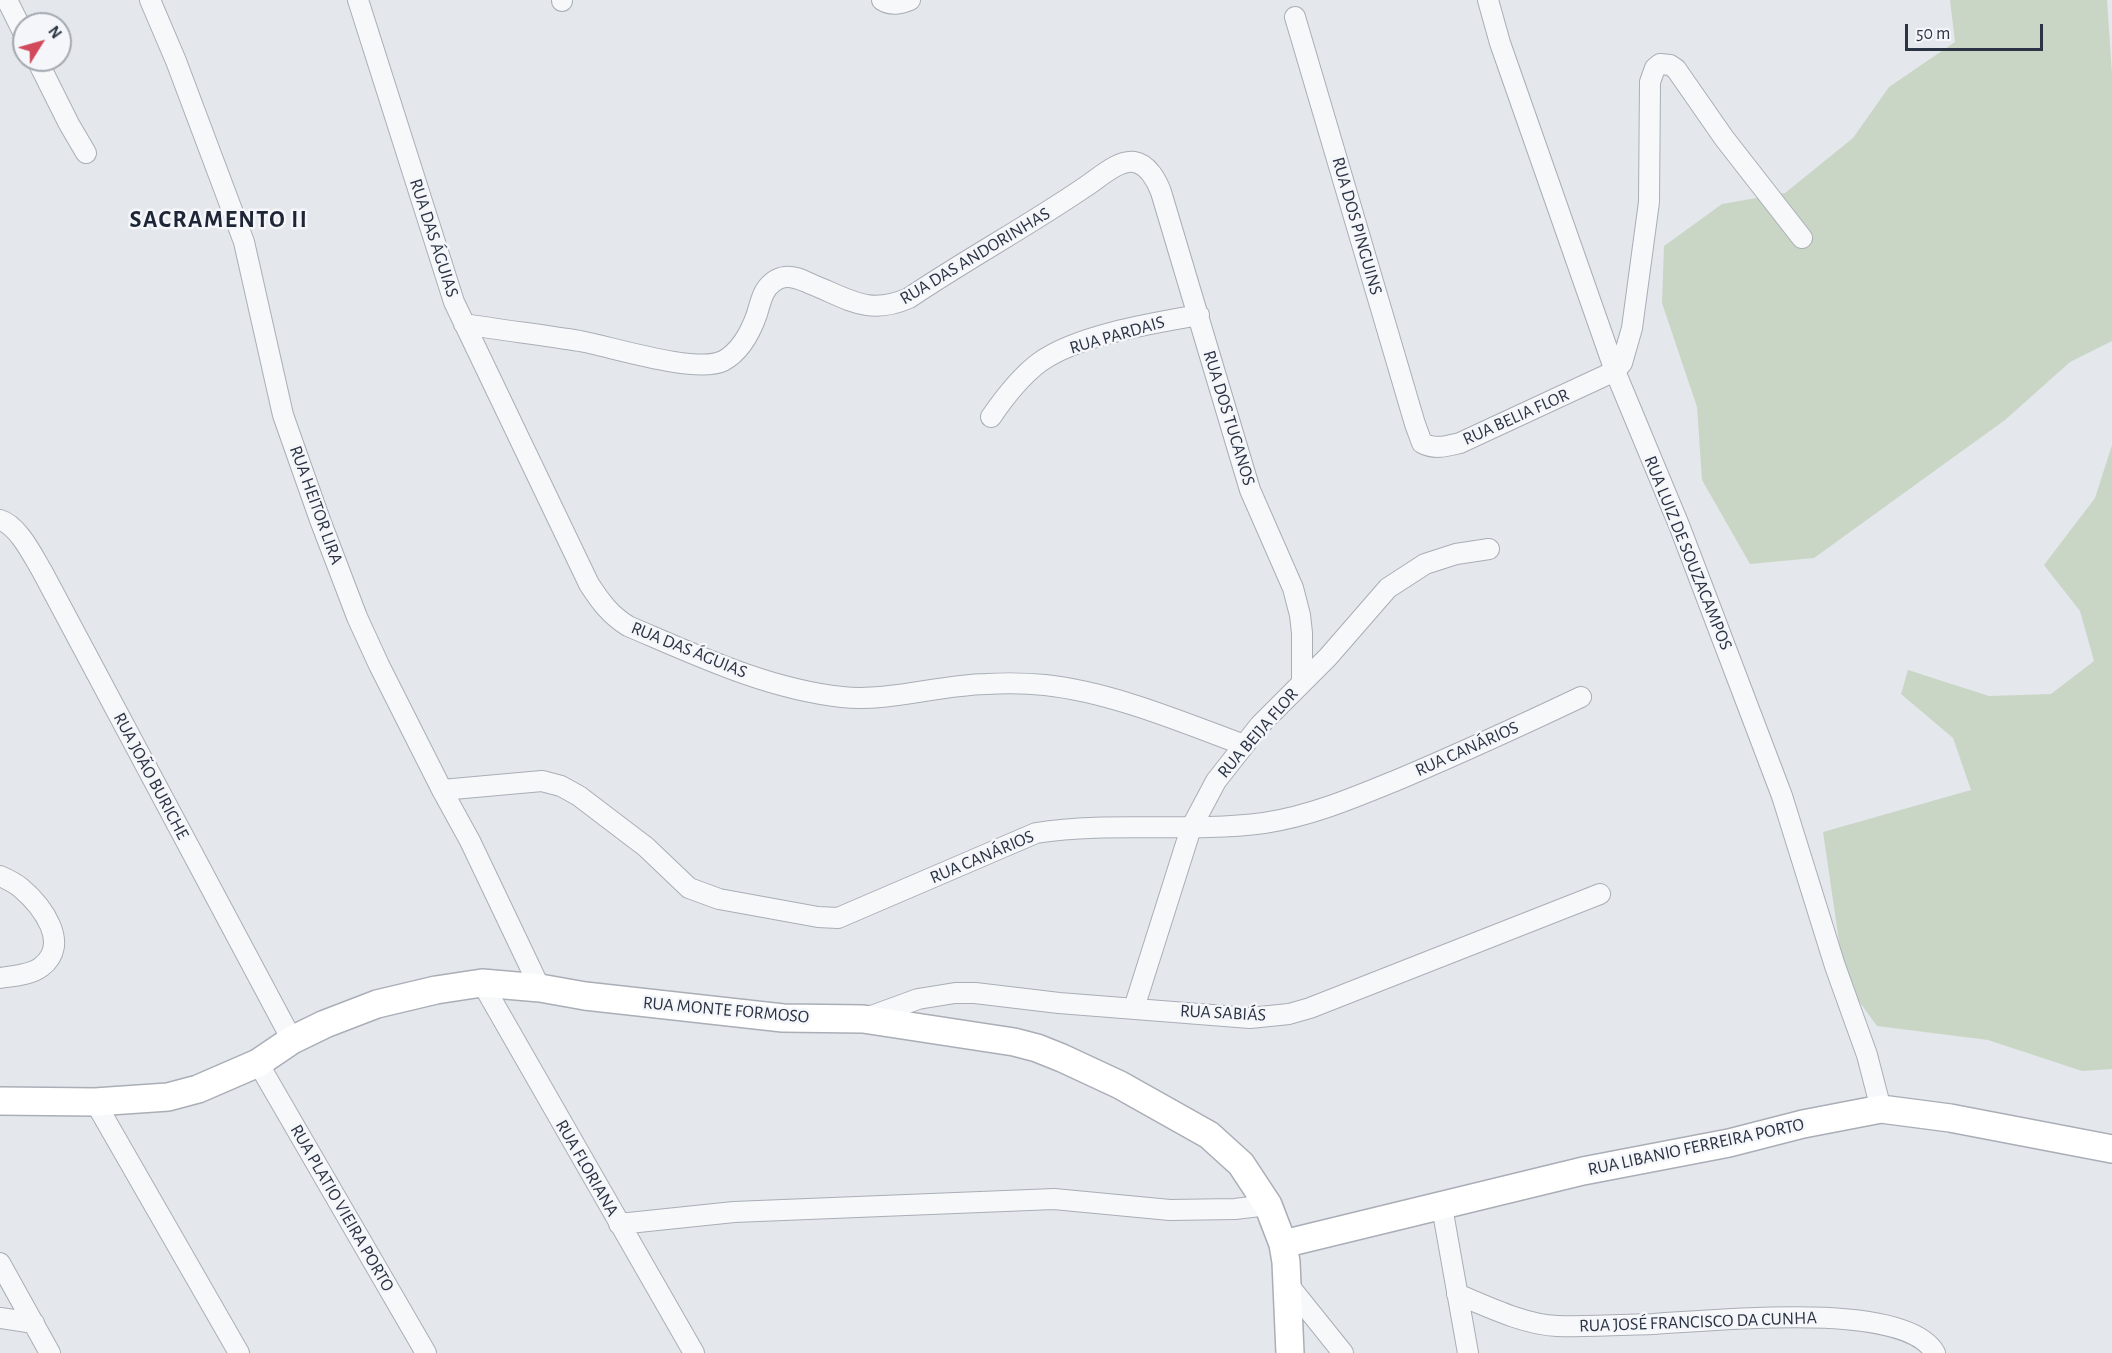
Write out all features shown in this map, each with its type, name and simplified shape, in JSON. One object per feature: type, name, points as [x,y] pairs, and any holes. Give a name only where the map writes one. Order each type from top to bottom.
[{"type":"street","name":"RUA HEITOR LIRA","points":[[150,0],[176,61],[244,242],[283,415],[357,617],[442,790],[470,841],[540,988]]},
{"type":"street","name":"RUA DAS ÁGUIAS","points":[[357,0],[441,265],[464,324],[589,584],[615,618],[628,626],[720,665],[788,687],[840,697],[866,699],[982,684],[1045,685],[1158,712],[1244,745]]},
{"type":"street","points":[[882,0],[888,4],[910,0]]},
{"type":"street","name":"RUA LUIZ DE SOUZACAMPOS","points":[[1488,0],[1500,43],[1615,372],[1679,525],[1782,796],[1835,966],[1867,1055],[1881,1109]]},
{"type":"street","name":"RUA DOS PINGUINS","points":[[1295,17],[1419,435]]},
{"type":"street","points":[[1615,372],[1622,363],[1632,328],[1649,202],[1650,82],[1655,68],[1660,64],[1670,65],[1676,69],[1724,138],[1802,238]]},
{"type":"street","points":[[43,72],[86,153]]},
{"type":"street","name":"RUA DAS ANDORINHAS","points":[[464,324],[582,342],[672,362],[710,365],[722,362],[732,355],[747,335],[764,292],[774,281],[782,277],[794,277],[864,305],[880,307],[894,304],[909,298],[1046,214],[1109,171],[1134,162]]},
{"type":"street","name":"RUA DOS TUCANOS","points":[[1134,162],[1145,168],[1158,185],[1250,490],[1297,601],[1302,633],[1302,682]]},
{"type":"street","name":"RUA PARDAIS","points":[[991,417],[1023,377],[1038,363],[1050,356],[1077,344],[1125,329],[1199,315]]},
{"type":"street","name":"RUA BELIA FLOR","points":[[1419,435],[1422,443],[1428,446],[1460,443],[1615,372]]},
{"type":"street","name":"RUA JOÃO BURICHE","points":[[0,520],[6,521],[23,540],[42,572],[292,1041]]},
{"type":"street","name":"RUA BEIJA FLOR","points":[[1134,1008],[1191,828],[1209,791],[1244,745],[1260,725],[1328,657],[1382,594],[1407,574],[1425,564],[1446,557],[1489,549]]},
{"type":"street","name":"RUA CANÁRIOS","points":[[442,790],[542,781],[561,786],[579,796],[646,847],[689,888],[719,899],[752,906],[838,918],[1036,833],[1060,830],[1191,828],[1266,822],[1326,807],[1481,745],[1581,697]]},
{"type":"street","points":[[0,876],[20,887],[48,918],[55,940],[51,956],[41,968],[0,978]]},
{"type":"street","name":"RUA SABIÁS","points":[[864,1019],[918,999],[955,993],[1250,1018],[1289,1014],[1310,1008],[1600,894]]},
{"type":"street","name":"RUA MONTE FORMOSO","points":[[0,1101],[95,1102],[168,1097],[198,1089],[258,1063],[292,1041],[325,1024],[377,1004],[436,990],[482,983],[783,1018],[864,1019],[1014,1042],[1062,1058],[1120,1085],[1209,1135],[1241,1164],[1268,1205],[1283,1244],[1290,1353]]},
{"type":"street","name":"RUA FLORIANA","points":[[482,983],[694,1353]]},
{"type":"street","name":"RUA PLATIO VIEIRA PORTO","points":[[258,1063],[426,1353]]},
{"type":"street","points":[[95,1102],[239,1353]]},
{"type":"street","name":"RUA LIBANIO FERREIRA PORTO","points":[[1283,1244],[1583,1171],[1729,1143],[1803,1124],[1881,1109],[1950,1118],[2112,1149]]},
{"type":"street","points":[[619,1224],[734,1212],[1054,1200],[1170,1210],[1235,1209],[1268,1205]]},
{"type":"street","points":[[1442,1207],[1468,1353]]},
{"type":"street","points":[[0,1263],[50,1353]]},
{"type":"street","points":[[1286,1282],[1343,1353]]},
{"type":"street","name":"RUA JOSÉ FRANCISCO DA CUNHA","points":[[1457,1294],[1490,1308],[1554,1326],[1652,1324],[1755,1317],[1830,1318],[1907,1331],[1925,1341],[1935,1353]]},
{"type":"street","points":[[0,1318],[34,1323]]},
{"type":"green space","points":[[1950,0],[2107,0],[2112,73],[2112,341],[2070,362],[2005,420],[1814,558],[1750,564],[1702,480],[1697,407],[1662,303],[1664,246],[1722,204],[1785,193],[1853,138],[1889,87],[1955,42]]},
{"type":"green space","points":[[2112,445],[2112,1069],[2082,1071],[1988,1040],[1877,1026],[1845,982],[1823,832],[1971,790],[1953,738],[1901,694],[1908,670],[1989,696],[2051,694],[2094,661],[2080,611],[2044,565],[2095,498]]},
{"type":"district","name":"SACRAMENTO II","points":[[219,220]]}]
